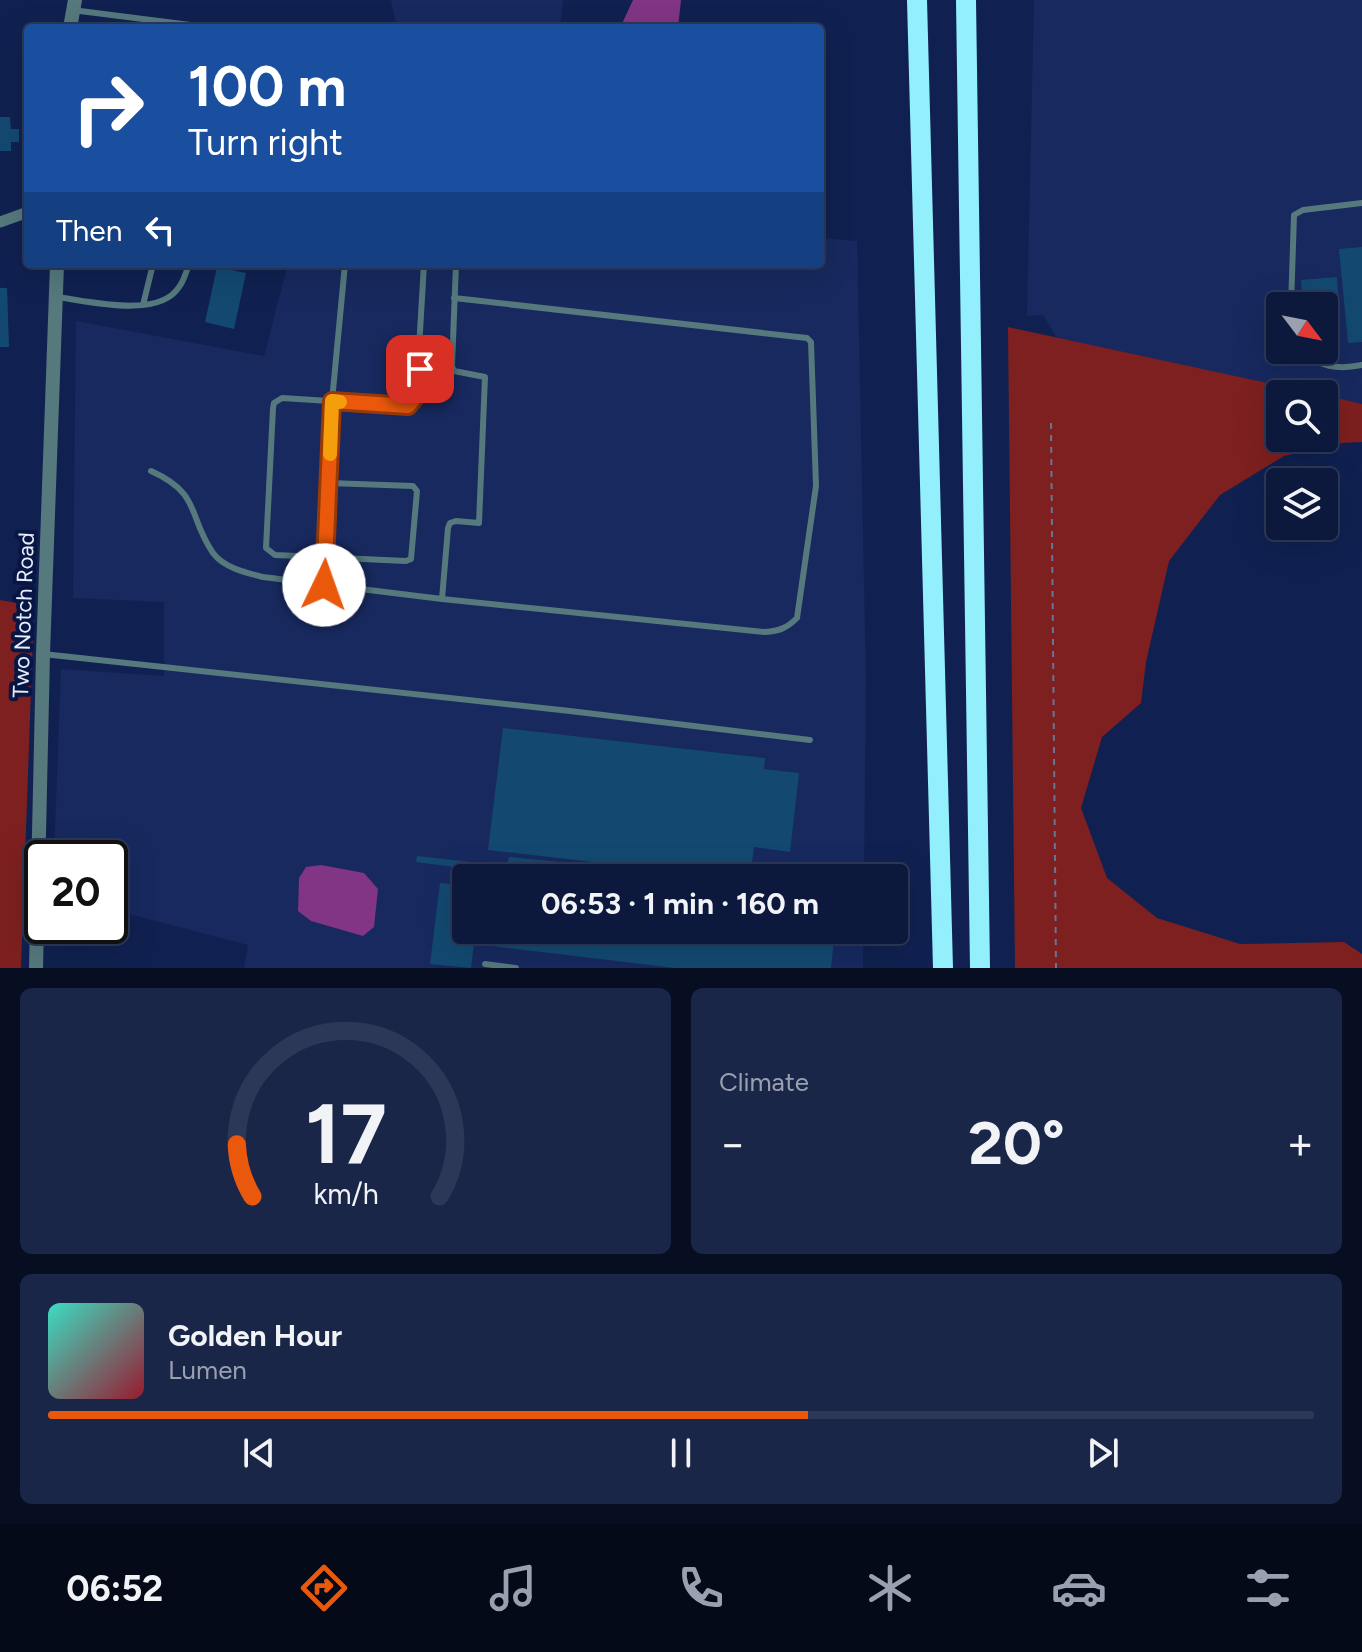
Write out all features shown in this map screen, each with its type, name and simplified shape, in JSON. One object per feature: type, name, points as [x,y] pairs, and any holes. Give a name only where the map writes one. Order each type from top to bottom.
[{"type":"highway","points":[[917,0],[943,968]]},
{"type":"highway","points":[[966,0],[980,968]]},
{"type":"street","points":[[0,222],[24,213]]},
{"type":"street","name":"Two Notch Road","points":[[36,968],[43,654],[57,268]]},
{"type":"lane","points":[[74,5],[190,24]]},
{"type":"lane","points":[[1291,292],[1294,215],[1303,210],[1362,203]]},
{"type":"lane","points":[[143,305],[152,268]]},
{"type":"lane","points":[[324,585],[332,401],[345,268]]},
{"type":"lane","points":[[329,483],[408,484],[417,491],[411,559],[275,555],[266,548],[268,494],[274,403],[282,398],[408,406],[416,399],[424,268]]},
{"type":"lane","points":[[442,599],[448,528],[450,523],[456,521],[479,523],[481,486],[485,377],[460,374],[452,366],[456,268]]},
{"type":"lane","points":[[57,297],[123,306],[158,304],[178,290],[187,270]]},
{"type":"lane","points":[[151,471],[185,492],[214,555],[239,571],[263,577],[765,632],[789,626],[797,618],[816,486],[811,342],[801,336],[454,298]]},
{"type":"lane","points":[[1326,364],[1341,370],[1362,365]]},
{"type":"lane","points":[[43,654],[810,740]]},
{"type":"lane","points":[[485,964],[516,968]]},
{"type":"path","points":[[1051,423],[1056,968]]},
{"type":"shaded area","points":[[391,0],[563,0],[560,24],[396,24]]},
{"type":"shaded area","points":[[633,0],[681,0],[678,24],[622,24]]},
{"type":"shaded area","points":[[1034,0],[1362,0],[1362,404],[1338,399],[1338,380],[1266,380],[1266,383],[1057,338],[1043,315],[1027,316]]},
{"type":"shaded area","points":[[824,238],[857,241],[866,679],[864,864],[452,864],[452,944],[863,944],[863,968],[244,968],[248,945],[128,914],[128,840],[55,840],[61,669],[164,676],[164,602],[73,598],[76,321],[264,356],[287,268],[824,268]]},
{"type":"shaded area","points":[[1008,327],[1266,383],[1266,452],[1301,452],[1284,456],[1220,495],[1169,561],[1146,662],[1141,703],[1102,737],[1081,808],[1107,878],[1157,918],[1240,944],[1344,942],[1362,954],[1362,968],[1015,968]]},
{"type":"shaded area","points":[[1338,398],[1362,404],[1362,442],[1340,443]]},
{"type":"shaded area","points":[[0,600],[34,606],[21,968],[0,968]]},
{"type":"shaded area","points":[[321,865],[364,873],[378,889],[374,927],[363,936],[311,921],[298,911],[299,878],[306,867]]},
{"type":"building","points":[[0,117],[10,117],[11,129],[19,129],[19,142],[11,142],[11,151],[0,151]]},
{"type":"building","points":[[1362,247],[1362,342],[1348,343],[1339,249]]},
{"type":"building","points":[[217,268],[246,273],[234,329],[205,322]]},
{"type":"building","points":[[1337,277],[1339,305],[1338,292],[1302,292],[1301,280]]},
{"type":"building","points":[[0,288],[7,288],[9,347],[0,347]]},
{"type":"building","points":[[503,728],[765,758],[764,769],[799,773],[790,852],[754,847],[752,864],[610,864],[488,850]]},
{"type":"building","points":[[417,856],[489,864],[452,864],[452,867],[416,862]]},
{"type":"building","points":[[509,857],[571,864],[507,864]]},
{"type":"building","points":[[440,883],[452,884],[452,944],[474,944],[471,968],[430,964]]},
{"type":"building","points":[[474,944],[834,944],[831,968],[675,968]]},
{"type":"slow traffic","points":[[330,454],[332,401],[340,402]]},
{"type":"route","points":[[324,585],[332,401],[408,406],[419,393],[420,369]]}]
